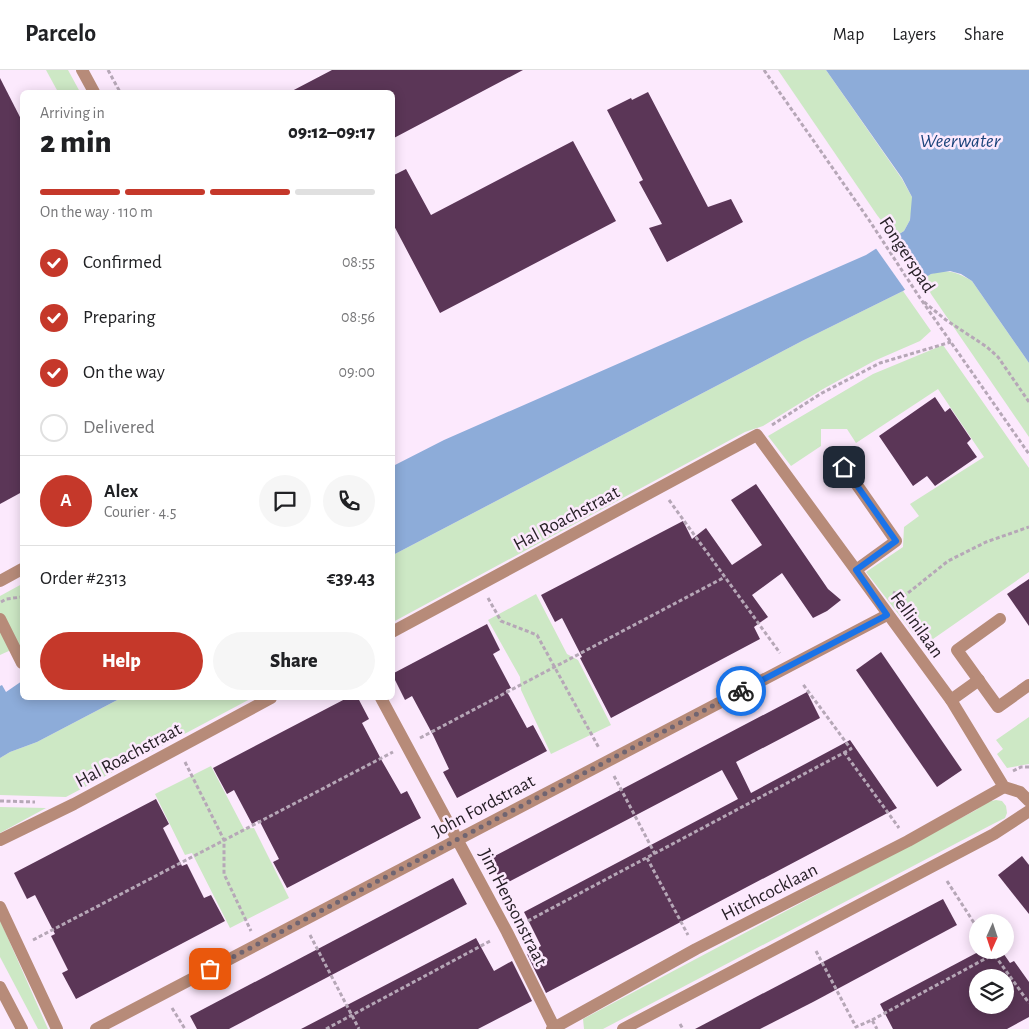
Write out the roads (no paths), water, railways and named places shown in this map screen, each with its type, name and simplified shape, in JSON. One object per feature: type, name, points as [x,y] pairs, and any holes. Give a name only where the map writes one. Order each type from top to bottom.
[{"type":"street","points":[[82,70],[93,90]]},
{"type":"street","name":"Hal Roachstraat","points":[[395,630],[757,435]]},
{"type":"street","name":"Fellinilaan","points":[[757,435],[951,700],[1004,787]]},
{"type":"street","points":[[834,452],[896,541],[856,570]]},
{"type":"street","points":[[0,581],[20,570]]},
{"type":"street","name":"John Fordstraat","points":[[96,1029],[887,615]]},
{"type":"street","points":[[0,619],[20,659]]},
{"type":"street","name":"Fellinilaan","points":[[1000,619],[957,650],[998,707],[1029,685]]},
{"type":"street","points":[[951,700],[979,680]]},
{"type":"street","name":"Hal Roachstraat","points":[[0,840],[74,804],[267,700]]},
{"type":"street","name":"Jim Hensonstraat","points":[[382,700],[507,932],[554,1029]]},
{"type":"street","points":[[1004,787],[1020,792],[1029,801]]},
{"type":"street","name":"Hitchcocklaan","points":[[554,1029],[696,949],[908,841],[1004,787]]},
{"type":"street","points":[[623,1029],[994,834],[1029,811]]},
{"type":"street","points":[[0,907],[57,1029]]},
{"type":"street","points":[[0,987],[22,1029]]},
{"type":"water","name":"Weerwater","points":[[826,70],[1029,70],[1029,363],[972,281],[961,274],[950,271],[931,274],[903,291],[802,341],[395,554],[395,465],[444,440],[866,255],[904,231],[910,220],[912,197],[902,178]]},
{"type":"water","points":[[20,682],[20,700],[117,700],[37,742],[10,752],[0,758],[0,686],[2,685],[6,692]]}]
